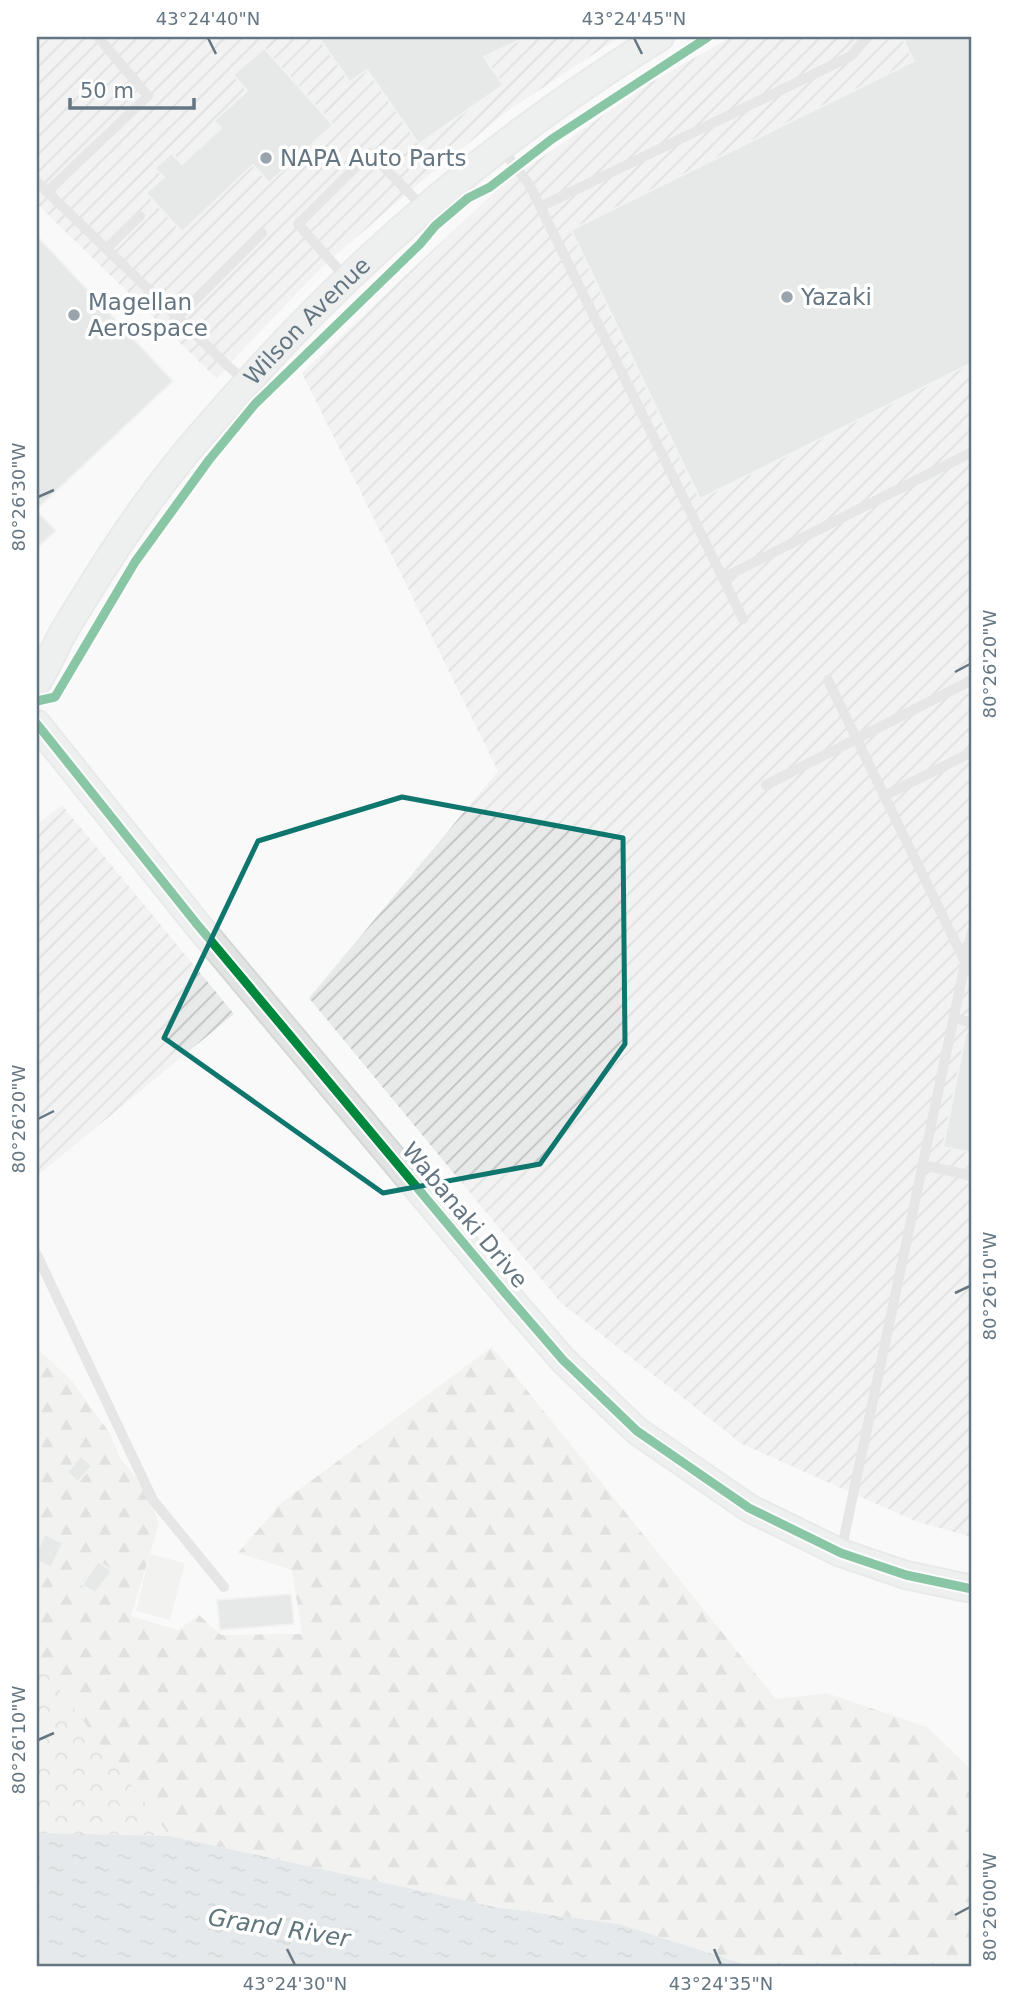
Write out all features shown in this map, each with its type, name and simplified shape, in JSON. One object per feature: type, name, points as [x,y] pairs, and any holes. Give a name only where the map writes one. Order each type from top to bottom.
[{"type":"street","name":"Wilson Avenue","points":[[37,682],[62,634],[113,552],[177,463],[286,340],[388,241],[519,131],[660,37]]},
{"type":"street","points":[[37,648],[62,634]]},
{"type":"street","name":"Wabanaki Drive","points":[[37,724],[205,933],[563,1360],[637,1431],[749,1508],[841,1553],[906,1575],[972,1589]]},
{"type":"lane","points":[[47,191],[148,96],[98,37]]},
{"type":"lane","points":[[540,207],[851,56],[867,37]]},
{"type":"lane","points":[[500,147],[529,184],[743,619]]},
{"type":"lane","points":[[348,280],[298,224],[370,153],[425,210]]},
{"type":"lane","points":[[37,182],[248,382]]},
{"type":"lane","points":[[107,248],[140,216]]},
{"type":"lane","points":[[178,317],[262,233]]},
{"type":"lane","points":[[723,578],[972,452]]},
{"type":"lane","points":[[828,680],[969,962]]},
{"type":"lane","points":[[766,785],[972,680]]},
{"type":"lane","points":[[884,796],[972,752]]},
{"type":"lane","points":[[841,1553],[954,1018],[969,962],[972,931]]},
{"type":"lane","points":[[954,1018],[972,1023]]},
{"type":"lane","points":[[923,1165],[972,1176]]},
{"type":"lane","points":[[37,1255],[153,1500],[224,1587]]},
{"type":"highlighted area","points":[[402,797],[623,838],[625,1044],[540,1164],[383,1193],[164,1038],[258,841]]},
{"type":"shaded area","points":[[37,37],[620,37],[509,110],[416,186],[323,266],[216,378],[37,204]]},
{"type":"shaded area","points":[[731,37],[972,37],[972,1537],[915,1521],[742,1444],[561,1303],[309,998],[498,771],[302,373],[503,184],[650,83]]},
{"type":"shaded area","points":[[62,805],[234,1014],[37,1176],[37,824]]},
{"type":"green space","points":[[492,1347],[776,1699],[827,1693],[927,1727],[972,1770],[972,1966],[750,1966],[619,1924],[495,1907],[170,1836],[37,1833],[37,1348],[72,1381],[109,1432],[121,1459],[149,1493],[159,1524],[131,1616],[178,1630],[199,1615],[221,1635],[302,1634],[292,1570],[238,1553],[281,1503]]},
{"type":"green space","points":[[150,1554],[185,1563],[170,1620],[136,1611]]},
{"type":"green space","points":[[37,1660],[170,1836],[37,1833]]},
{"type":"water","name":"Grand River","points":[[37,1833],[170,1836],[495,1907],[619,1924],[750,1966],[37,1966]]},
{"type":"building","points":[[318,37],[526,37],[484,57],[503,85],[419,144],[367,70],[350,82]]},
{"type":"building","name":"Yazaki","points":[[912,37],[972,37],[972,363],[700,499],[571,230],[914,61],[904,41]]},
{"type":"building","points":[[264,48],[333,125],[269,183],[253,165],[182,232],[146,193],[164,177],[155,168],[171,153],[182,164],[221,128],[214,121],[247,91],[233,75]]},
{"type":"building","name":"Magellan Aerospace","points":[[37,236],[173,381],[37,509]]},
{"type":"building","points":[[37,511],[56,531],[37,548]]},
{"type":"building","points":[[966,1032],[972,1033],[972,1153],[943,1147]]},
{"type":"building","points":[[81,1456],[92,1466],[78,1482],[67,1472]]},
{"type":"building","points":[[45,1534],[63,1543],[51,1568],[37,1561],[37,1551]]},
{"type":"building","points":[[98,1561],[112,1571],[95,1593],[82,1585]]},
{"type":"building","points":[[291,1594],[294,1624],[220,1630],[217,1600]]},
{"type":"cycle path","points":[[37,701],[55,697],[135,562],[209,460],[255,404],[420,244],[435,226],[468,198],[490,187],[552,139],[708,37]]},
{"type":"cycle path","points":[[37,724],[196,923],[506,1294],[563,1360],[637,1431],[749,1508],[841,1553],[906,1575],[972,1589]]},
{"type":"place","name":"NAPA Auto Parts","points":[[266,158]]},
{"type":"place","name":"Yazaki","points":[[787,297]]},
{"type":"place","name":"Magellan Aerospace","points":[[74,315]]}]
